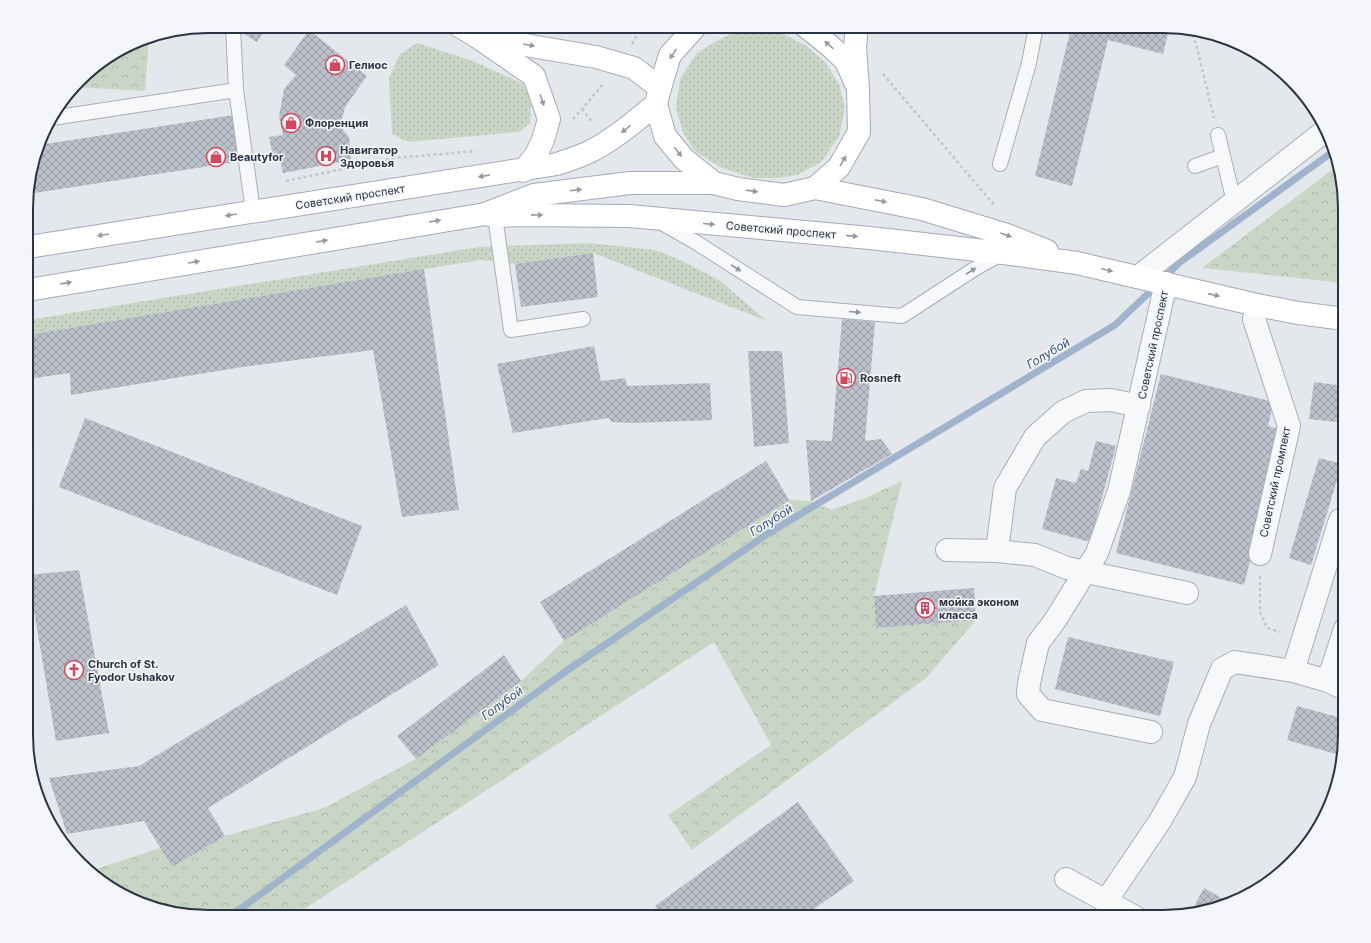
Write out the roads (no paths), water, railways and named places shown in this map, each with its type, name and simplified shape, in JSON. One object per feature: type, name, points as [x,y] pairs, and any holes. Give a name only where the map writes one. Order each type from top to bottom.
[{"type":"main road","points":[[471,33],[534,76],[549,119],[543,140],[536,155],[523,170]]},
{"type":"main road","points":[[478,33],[596,56],[634,68],[658,96]]},
{"type":"main road","points":[[690,33],[670,55],[658,96],[665,136],[684,159],[714,183],[738,189],[784,195],[815,188],[839,167],[859,132],[855,47],[856,33]]},
{"type":"main road","points":[[814,33],[846,61],[858,88]]},
{"type":"main road","name":"Советский проспект","points":[[33,245],[557,164],[590,152],[619,134],[658,96]]},
{"type":"main road","name":"Советский проспект","points":[[490,215],[534,195],[630,183],[714,183]]},
{"type":"main road","name":"Советский проспект","points":[[815,188],[922,209],[1007,235],[1077,263]]},
{"type":"main road","name":"Советский проспект","points":[[33,289],[490,215],[629,216],[870,238],[1077,263],[1158,282],[1256,312],[1298,312],[1338,318]]},
{"type":"street","points":[[1158,282],[1234,202],[1321,134]]},
{"type":"street","name":"Советский проспект","points":[[1151,732],[1042,710],[1028,694],[1038,644],[1097,553],[1119,491],[1139,406],[1158,282]]},
{"type":"street","name":"Советский промпект","points":[[1256,312],[1289,426],[1260,554]]},
{"type":"street","name":"Советский проспект","points":[[997,551],[1006,488],[1035,437],[1063,412],[1086,401],[1110,400],[1139,406]]},
{"type":"street","points":[[1293,671],[1338,526]]},
{"type":"street","points":[[947,550],[997,551],[1035,555],[1067,568],[1187,593]]},
{"type":"street","points":[[1106,901],[1160,821],[1185,777],[1199,724],[1222,669],[1235,662],[1293,671],[1336,685],[1338,673]]},
{"type":"street","points":[[1066,879],[1122,910]]},
{"type":"lane","points":[[233,33],[236,90],[253,211]]},
{"type":"lane","points":[[1000,164],[1029,63],[1035,33]]},
{"type":"lane","points":[[59,117],[236,90]]},
{"type":"lane","points":[[1218,135],[1234,202]]},
{"type":"lane","points":[[1194,166],[1223,156]]},
{"type":"lane","points":[[490,215],[511,330],[583,319]]},
{"type":"lane","points":[[655,219],[697,243],[797,307],[902,316],[976,268],[1003,254]]},
{"type":"waterway","name":"Голубой","points":[[1164,278],[1179,263],[1330,154]]},
{"type":"waterway","name":"Голубой","points":[[238,910],[562,674],[769,533],[1115,325],[1156,286]]},
{"type":"place","name":"Гелиос","points":[[335,65]]},
{"type":"place","name":"Флоренция","points":[[291,123]]},
{"type":"place","name":"Навигатор Здоровья","points":[[326,156]]},
{"type":"place","name":"Beautyfor","points":[[216,157]]},
{"type":"place","name":"Rosneft","points":[[846,378]]},
{"type":"place","name":"мойка эконом класса","points":[[925,608]]},
{"type":"place","name":"Church of St. Fyodor Ushakov","points":[[74,670]]}]
